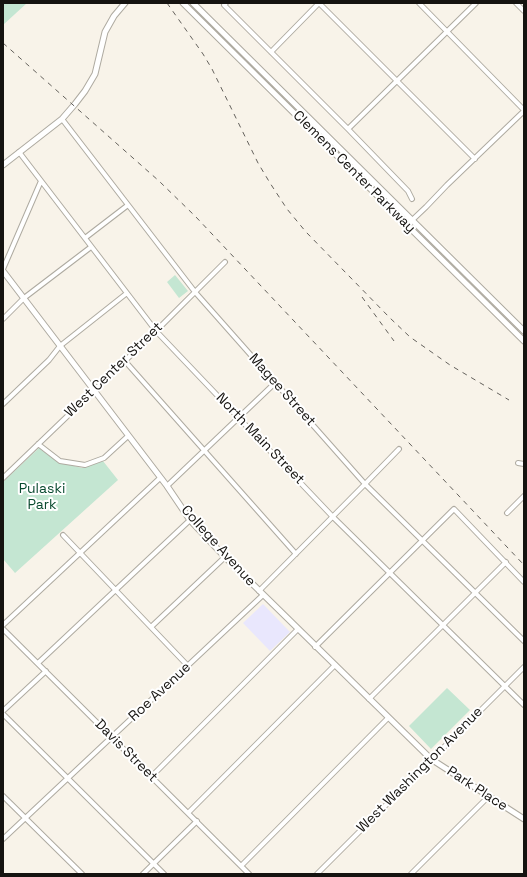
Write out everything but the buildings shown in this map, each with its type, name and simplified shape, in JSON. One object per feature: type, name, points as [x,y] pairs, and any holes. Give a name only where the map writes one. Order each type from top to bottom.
[{"type":"main road","points":[[3,165],[62,119],[85,91],[95,74],[105,32],[114,16],[125,3]]},
{"type":"main road","name":"Clemens Center Parkway","points":[[183,3],[524,341]]},
{"type":"main road","name":"Clemens Center Parkway","points":[[193,3],[524,331]]},
{"type":"main road","name":"College Avenue","points":[[3,270],[167,486],[190,520],[225,558],[430,759]]},
{"type":"main road","name":"Park Place","points":[[430,759],[524,819]]},
{"type":"street","points":[[271,52],[319,3],[475,158]]},
{"type":"street","points":[[407,225],[524,111],[419,3]]},
{"type":"street","points":[[348,129],[476,3]]},
{"type":"street","points":[[516,3],[524,11]]},
{"type":"street","points":[[225,4],[408,191],[412,199]]},
{"type":"street","name":"Magee Street","points":[[62,119],[194,292],[366,484],[524,642]]},
{"type":"street","name":"North Main Street","points":[[19,152],[156,331],[334,517],[524,705]]},
{"type":"street","points":[[3,270],[41,181]]},
{"type":"street","points":[[85,238],[128,205]]},
{"type":"street","points":[[3,319],[24,298],[91,246]]},
{"type":"street","name":"West Center Street","points":[[3,478],[124,360],[156,331],[224,262]]},
{"type":"street","points":[[3,404],[49,360],[60,346],[127,293]]},
{"type":"street","points":[[124,360],[296,554]]},
{"type":"street","points":[[167,486],[275,383]]},
{"type":"street","points":[[38,444],[60,461],[85,465],[104,458],[128,436]]},
{"type":"street","name":"Roe Avenue","points":[[3,838],[188,666],[261,593],[296,554],[334,517],[398,449]]},
{"type":"street","points":[[518,463],[524,464]]},
{"type":"street","points":[[3,625],[160,478]]},
{"type":"street","points":[[507,513],[524,496]]},
{"type":"street","points":[[315,647],[454,509],[524,582]]},
{"type":"street","points":[[38,663],[190,520]]},
{"type":"street","points":[[63,535],[188,666]]},
{"type":"street","points":[[151,627],[225,558]]},
{"type":"street","points":[[369,699],[506,562]]},
{"type":"street","name":"Davis Street","points":[[3,629],[249,874]]},
{"type":"street","points":[[152,776],[298,629]]},
{"type":"street","points":[[188,813],[335,665]]},
{"type":"street","name":"West Washington Avenue","points":[[317,874],[430,759],[524,667]]},
{"type":"street","points":[[46,671],[3,712],[164,874]]},
{"type":"street","points":[[241,866],[388,718]]},
{"type":"street","points":[[3,796],[82,874]]},
{"type":"street","points":[[411,874],[489,796]]},
{"type":"street","points":[[143,874],[197,821]]},
{"type":"shaded area","points":[[263,604],[290,632],[270,651],[243,623]]},
{"type":"green space","points":[[3,3],[27,3],[3,25]]},
{"type":"green space","points":[[175,275],[188,291],[179,298],[167,282]]},
{"type":"green space","name":"Pulaski Park","points":[[39,448],[58,462],[82,468],[103,461],[118,480],[15,573],[3,559],[3,482]]},
{"type":"green space","points":[[447,688],[470,710],[431,749],[409,726]]},
{"type":"railway","points":[[167,3],[212,69],[258,163],[270,183],[287,209],[306,232],[410,337],[450,365],[509,400]]},
{"type":"railway","points":[[3,43],[159,181],[196,217],[524,565]]},
{"type":"railway","points":[[362,297],[394,341]]}]
